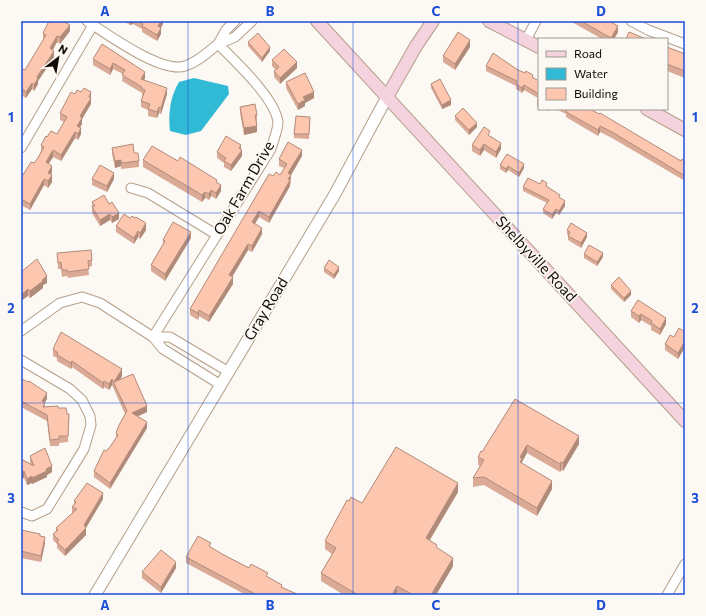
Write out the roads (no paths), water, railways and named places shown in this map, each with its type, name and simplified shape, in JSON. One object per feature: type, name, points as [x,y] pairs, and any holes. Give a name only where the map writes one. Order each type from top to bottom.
[{"type":"main road","name":"Shelbyville Road","points":[[318,21],[685,420]]},
{"type":"main road","name":"Gray Road","points":[[387,97],[416,46],[433,21]]},
{"type":"main road","points":[[489,21],[538,47]]},
{"type":"main road","points":[[649,110],[685,130]]},
{"type":"street","points":[[218,44],[226,30],[235,21]]},
{"type":"street","points":[[21,148],[90,23],[154,62],[168,67],[184,67],[196,61],[218,44],[234,37],[252,21]]},
{"type":"street","points":[[526,40],[536,21]]},
{"type":"street","points":[[631,21],[648,30],[685,44]]},
{"type":"street","name":"Oak Farm Drive","points":[[153,337],[271,149],[278,122],[268,100],[248,74],[218,44]]},
{"type":"street","name":"Gray Road","points":[[95,595],[335,194],[387,97]]},
{"type":"street","points":[[131,188],[148,193],[217,234]]},
{"type":"street","points":[[21,331],[60,303],[82,297],[100,303],[153,337],[163,349],[221,385]]},
{"type":"street","points":[[153,337],[170,337],[229,372]]},
{"type":"street","points":[[21,360],[70,389],[82,400],[90,416],[91,425],[84,449],[47,509],[32,516],[21,512]]},
{"type":"street","points":[[666,595],[685,564]]},
{"type":"water","points":[[194,78],[228,86],[229,94],[201,131],[186,135],[170,131],[170,106],[176,88],[179,82]]}]
